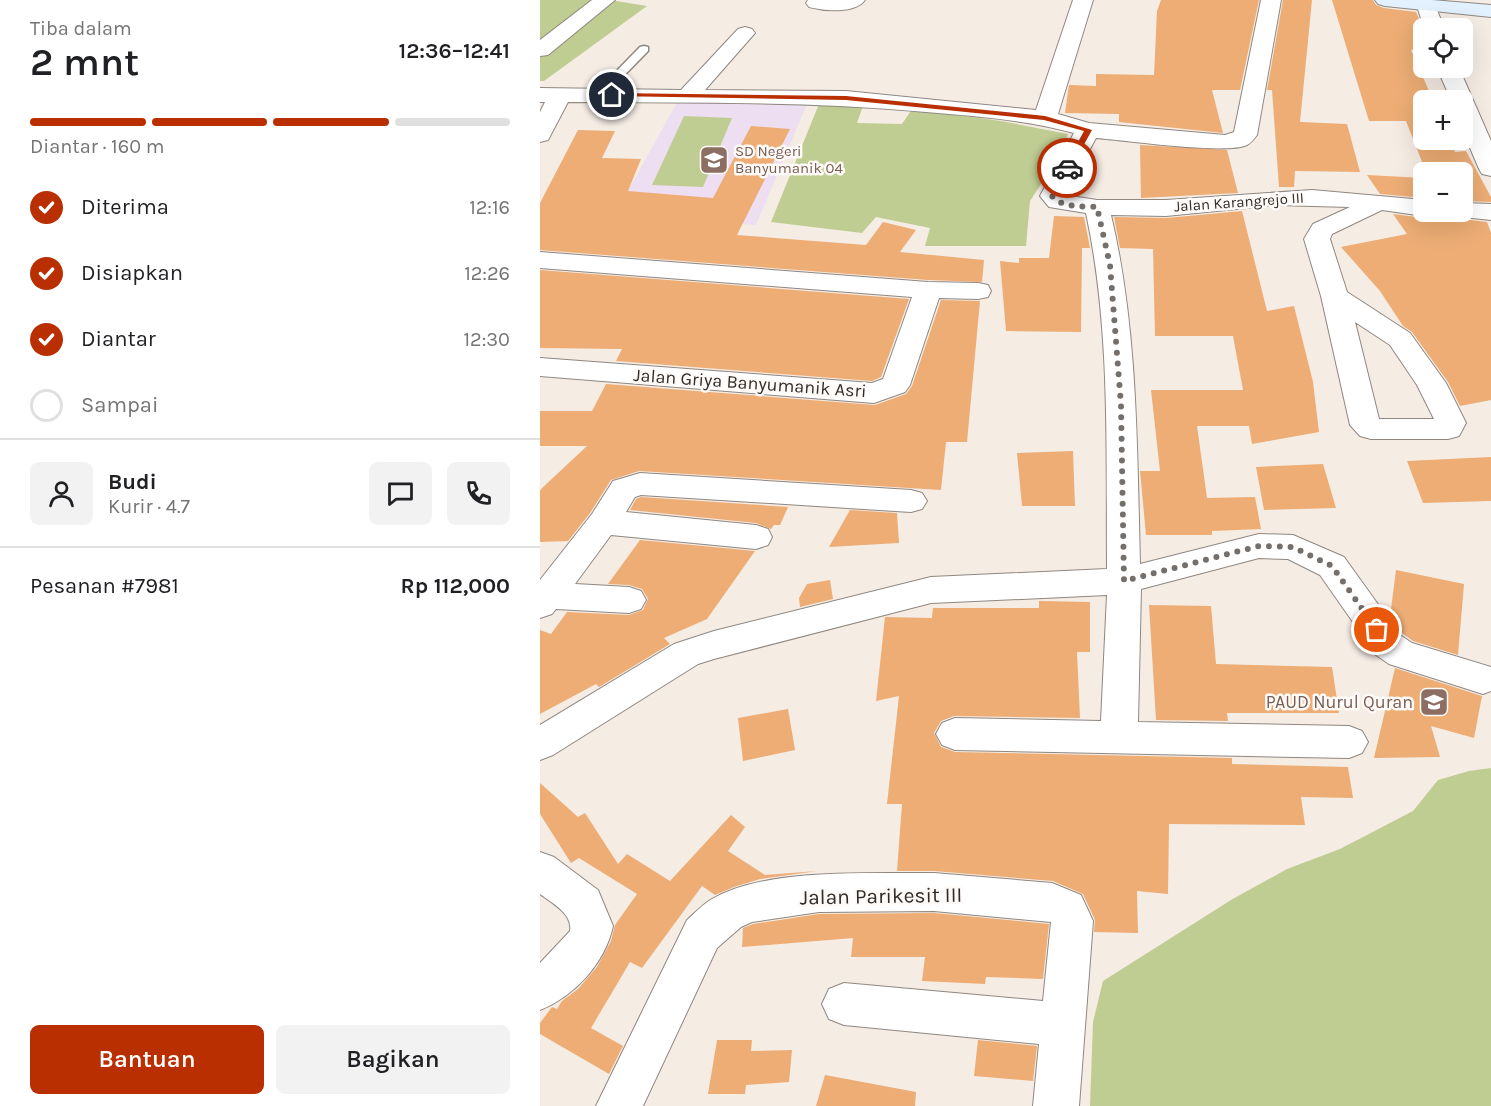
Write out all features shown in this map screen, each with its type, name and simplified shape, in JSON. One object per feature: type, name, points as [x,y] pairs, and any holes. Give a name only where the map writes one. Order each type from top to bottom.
[{"type":"main road","points":[[1385,0],[1426,6],[1454,5],[1491,11]]},
{"type":"street","points":[[540,50],[605,0]]},
{"type":"street","points":[[816,3],[852,3],[855,0]]},
{"type":"street","points":[[1045,118],[1083,0]]},
{"type":"street","points":[[540,135],[550,95],[688,95],[846,98],[1045,118],[1088,130],[1225,142],[1238,140],[1245,135],[1271,0]]},
{"type":"street","points":[[1426,6],[1430,18]]},
{"type":"street","points":[[688,95],[745,33]]},
{"type":"street","points":[[1481,123],[1491,169]]},
{"type":"street","name":"Jalan Karangrejo III","points":[[1088,130],[1052,196],[1063,204],[1097,207],[1196,207],[1300,197],[1413,206]]},
{"type":"street","points":[[1335,296],[1400,339],[1431,383],[1451,423],[1448,429],[1367,428],[1335,296],[1317,239],[1322,229],[1380,202]]},
{"type":"street","points":[[1097,207],[1110,265],[1120,394],[1124,581],[1119,737]]},
{"type":"street","points":[[1473,211],[1491,212]]},
{"type":"street","points":[[540,260],[928,290],[978,291]]},
{"type":"street","name":"Jalan Griya Banyumanik Asri","points":[[540,367],[874,393],[895,384],[928,290]]},
{"type":"street","points":[[544,600],[603,522],[624,489],[640,484],[911,501]]},
{"type":"street","points":[[603,522],[756,537]]},
{"type":"street","points":[[540,744],[686,654],[890,600],[951,587],[1124,581],[1259,546],[1293,547],[1332,566],[1394,650],[1483,679]]},
{"type":"street","points":[[544,600],[629,600]]},
{"type":"street","points":[[955,734],[1348,742]]},
{"type":"street","points":[[540,870],[583,903],[592,926],[589,940],[562,972],[540,989]]},
{"type":"street","name":"Jalan Parikesit III","points":[[619,1106],[702,934],[726,913],[751,903],[819,893],[934,892],[1052,902],[1066,909],[1072,921],[1063,1025]]},
{"type":"street","points":[[844,1004],[1063,1025],[1056,1106]]},
{"type":"lane","points":[[599,95],[644,50]]},
{"type":"shaded area","name":"SD Negeri Banyumanik 04","points":[[680,97],[807,104],[756,225],[614,216]]},
{"type":"green space","points":[[540,0],[610,0],[647,6],[544,81],[540,81]]},
{"type":"green space","points":[[819,104],[863,106],[857,123],[902,124],[912,109],[1001,121],[1068,134],[1056,161],[1030,201],[1026,246],[925,246],[930,228],[876,217],[862,233],[771,222]]},
{"type":"green space","points":[[684,116],[732,118],[703,187],[652,185]]},
{"type":"green space","points":[[1491,768],[1491,1106],[1090,1106],[1093,1022],[1103,981],[1231,900],[1287,869],[1340,849],[1413,811],[1438,780],[1469,771]]},
{"type":"building","points":[[1161,0],[1259,0],[1240,90],[1212,90],[1223,133],[1119,122],[1119,114],[1065,113],[1069,85],[1096,86],[1096,74],[1154,75],[1157,11]]},
{"type":"building","points":[[1283,0],[1312,0],[1300,122],[1347,124],[1360,172],[1295,171],[1294,187],[1279,187],[1272,90],[1267,90]]},
{"type":"building","points":[[1332,0],[1373,0],[1376,5],[1384,8],[1416,12],[1419,18],[1413,18],[1413,50],[1411,50],[1413,78],[1423,78],[1429,90],[1413,90],[1413,139],[1406,121],[1369,121]]},
{"type":"building","points":[[751,126],[790,129],[737,235],[866,245],[883,222],[916,230],[900,252],[984,260],[982,282],[928,280],[540,250],[540,203],[578,130],[615,131],[602,158],[641,159],[628,191],[713,198]]},
{"type":"building","points":[[1140,145],[1227,150],[1238,193],[1141,198]]},
{"type":"building","points":[[1417,150],[1466,151],[1472,162],[1422,162]]},
{"type":"building","points":[[1473,164],[1491,197],[1491,202],[1473,201]]},
{"type":"building","points":[[1367,175],[1413,177],[1413,197],[1380,194]]},
{"type":"building","points":[[1242,211],[1267,311],[1294,306],[1313,382],[1319,432],[1252,444],[1249,426],[1197,426],[1207,498],[1255,497],[1261,529],[1212,531],[1212,535],[1146,535],[1140,471],[1160,471],[1151,390],[1243,390],[1233,336],[1155,336],[1153,249],[1120,248],[1114,217],[1166,218]]},
{"type":"building","points":[[1393,214],[1413,217],[1413,222],[1487,222],[1491,233],[1491,400],[1460,406],[1448,382],[1412,332],[1403,326],[1380,291],[1341,247],[1407,234]]},
{"type":"building","points":[[1054,216],[1084,217],[1090,248],[1082,248],[1081,332],[1006,331],[1000,261],[1019,263],[1019,258],[1049,258]]},
{"type":"building","points":[[540,270],[909,299],[881,377],[872,381],[616,361],[622,349],[540,348]]},
{"type":"building","points":[[941,300],[980,301],[967,442],[946,442],[941,490],[639,471],[611,480],[590,513],[568,541],[540,542],[540,490],[587,446],[540,446],[540,411],[592,411],[606,384],[875,405],[906,394],[912,386]]},
{"type":"building","points":[[1073,451],[1075,506],[1022,506],[1017,453]]},
{"type":"building","points":[[1491,457],[1491,501],[1423,503],[1407,461]]},
{"type":"building","points":[[1323,464],[1336,508],[1264,510],[1256,467]]},
{"type":"building","points":[[641,497],[788,507],[780,525],[774,525],[771,529],[756,523],[630,510],[636,499]]},
{"type":"building","points":[[850,510],[897,513],[899,543],[829,547]]},
{"type":"building","points":[[640,540],[755,551],[707,619],[664,638],[670,644],[599,687],[596,684],[540,714],[540,630],[551,634],[567,612],[629,615],[643,610],[648,599],[642,589],[629,585],[608,584]]},
{"type":"building","points":[[1396,570],[1464,584],[1458,655],[1413,641],[1402,633],[1390,617]]},
{"type":"building","points":[[830,580],[833,599],[800,607],[799,598],[807,584]]},
{"type":"building","points":[[1039,601],[1090,602],[1090,652],[1077,652],[1080,718],[954,716],[941,721],[934,733],[941,747],[955,752],[1232,758],[1232,764],[1348,767],[1353,798],[1301,797],[1305,825],[1169,824],[1168,894],[1137,891],[1138,933],[1094,932],[1095,920],[1083,894],[1053,881],[934,871],[897,871],[902,804],[887,804],[899,696],[876,701],[885,617],[932,618],[933,608],[1039,608]]},
{"type":"building","points":[[1149,605],[1211,606],[1216,664],[1332,667],[1339,713],[1227,713],[1228,721],[1156,720]]},
{"type":"building","name":"PAUD Nurul Quran","points":[[1395,668],[1482,696],[1474,738],[1431,726],[1440,757],[1374,758]]},
{"type":"building","points":[[788,709],[795,750],[743,761],[738,718]]},
{"type":"building","points":[[540,783],[578,817],[585,813],[618,864],[627,854],[670,881],[731,815],[745,827],[728,851],[765,875],[817,871],[760,879],[715,895],[702,886],[642,968],[630,962],[591,1028],[623,1046],[609,1074],[540,1034],[540,1023],[552,1007],[557,1009],[562,1001],[578,989],[597,967],[611,941],[615,925],[637,894],[579,858],[571,863],[540,814]]},
{"type":"building","points":[[934,913],[1049,924],[1043,979],[986,977],[985,984],[922,981],[925,957],[851,957],[853,938],[742,947],[743,928],[753,924],[819,914]]},
{"type":"building","points":[[717,1040],[752,1040],[751,1051],[792,1050],[789,1082],[746,1085],[745,1094],[708,1094]]},
{"type":"building","points":[[978,1040],[1037,1046],[1033,1081],[974,1076]]},
{"type":"building","points":[[825,1075],[916,1092],[915,1106],[816,1106]]},
{"type":"way so far","points":[[1067,168],[1052,196],[1063,204],[1097,207],[1110,265],[1121,405],[1124,581],[1259,546],[1293,547],[1332,566],[1377,630]]},
{"type":"place","name":"SD Negeri Banyumanik 04","points":[[714,160]]},
{"type":"place","name":"PAUD Nurul Quran","points":[[1434,702]]},
{"type":"route","points":[[612,95],[846,98],[985,110],[1045,118],[1088,130],[1067,168]]}]
